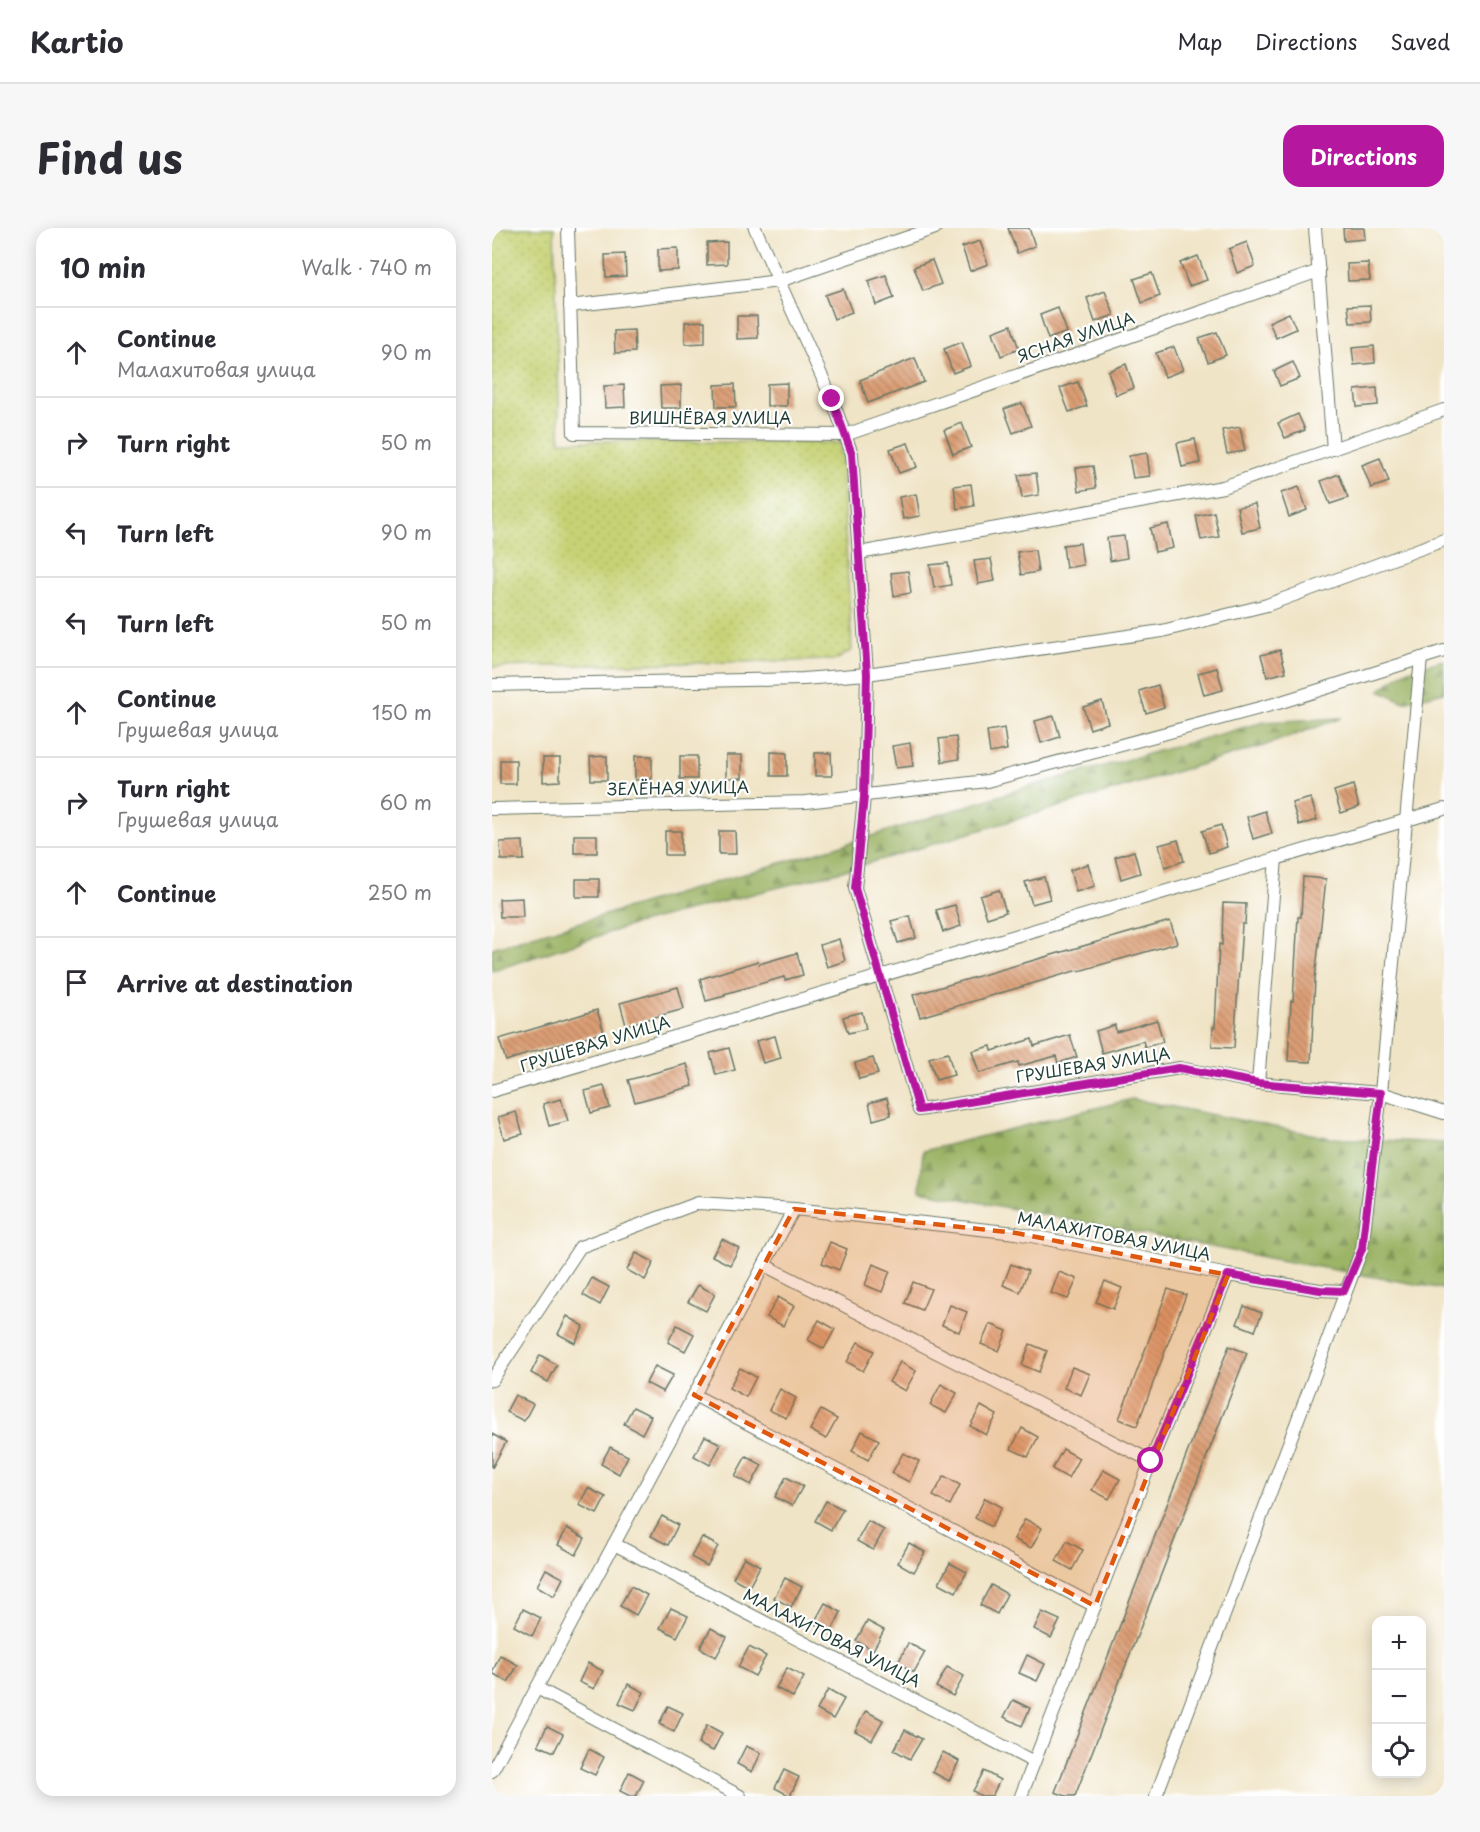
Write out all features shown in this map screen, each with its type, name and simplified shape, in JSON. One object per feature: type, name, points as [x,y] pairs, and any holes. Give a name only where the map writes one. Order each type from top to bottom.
[{"type":"street","points":[[568,228],[570,306],[779,281],[935,228]]},
{"type":"street","points":[[755,228],[832,399],[852,454],[867,674],[864,797],[855,888],[879,976]]},
{"type":"street","points":[[1315,228],[1333,449]]},
{"type":"street","name":"ЯСНАЯ УЛИЦА","points":[[845,435],[1319,271]]},
{"type":"street","name":"ВИШНЁВАЯ УЛИЦА","points":[[570,306],[574,433],[845,435]]},
{"type":"street","points":[[859,553],[1223,487],[1439,412]]},
{"type":"street","points":[[492,685],[803,679],[867,674],[1162,631],[1267,605],[1444,540]]},
{"type":"street","name":"ЗЕЛЁНАЯ УЛИЦА","points":[[492,809],[806,802],[987,781],[1278,703],[1444,651]]},
{"type":"street","points":[[1156,1796],[1344,1291],[1362,1249],[1381,1093],[1421,658]]},
{"type":"street","name":"ГРУШЕВАЯ УЛИЦА","points":[[492,1091],[1444,809]]},
{"type":"street","points":[[1276,858],[1258,1083],[1381,1093],[1444,1113]]},
{"type":"street","name":"ГРУШЕВАЯ УЛИЦА","points":[[879,976],[919,1110],[1179,1068],[1258,1083]]},
{"type":"street","name":"МАЛАХИТОВАЯ УЛИЦА","points":[[492,1380],[580,1247],[698,1203],[794,1209],[1016,1233],[1228,1275],[1151,1461],[1020,1796]]},
{"type":"street","points":[[492,1771],[794,1209]]},
{"type":"street","points":[[764,1265],[1151,1461]]},
{"type":"street","points":[[1228,1275],[1320,1290],[1344,1291]]},
{"type":"street","points":[[694,1395],[1095,1606]]},
{"type":"street","name":"МАЛАХИТОВАЯ УЛИЦА","points":[[614,1544],[1034,1762]]},
{"type":"street","points":[[537,1688],[740,1796]]},
{"type":"highlighted area","points":[[794,1209],[1016,1233],[1228,1275],[1095,1606],[694,1395]]},
{"type":"green space","points":[[492,228],[554,228],[560,441],[840,443],[852,650],[836,660],[492,667]]},
{"type":"green space","points":[[1444,660],[1444,692],[1404,702],[1380,690],[1405,671]]},
{"type":"green space","points":[[1342,718],[1263,746],[842,871],[632,925],[492,971],[492,948],[856,841],[1024,788],[1264,722]]},
{"type":"green space","points":[[1132,1099],[1331,1138],[1444,1143],[1444,1289],[920,1191],[923,1151]]},
{"type":"building","points":[[1008,228],[1029,228],[1035,246],[1017,253]]},
{"type":"building","points":[[1343,228],[1364,228],[1365,239],[1344,241]]},
{"type":"building","points":[[980,241],[988,264],[970,271],[962,247]]},
{"type":"building","points":[[727,242],[727,264],[707,265],[707,243]]},
{"type":"building","points":[[1247,242],[1255,266],[1237,273],[1229,249]]},
{"type":"building","points":[[678,248],[678,270],[658,271],[658,249]]},
{"type":"building","points":[[625,254],[626,276],[606,277],[605,255]]},
{"type":"building","points":[[1198,256],[1207,280],[1189,286],[1180,263]]},
{"type":"building","points":[[932,260],[941,284],[923,291],[914,267]]},
{"type":"building","points":[[1368,263],[1370,280],[1348,281],[1347,264]]},
{"type":"building","points":[[1152,273],[1160,296],[1142,303],[1134,279]]},
{"type":"building","points":[[886,275],[894,298],[876,305],[868,281]]},
{"type":"building","points":[[843,289],[852,312],[834,319],[825,295]]},
{"type":"building","points":[[1105,291],[1114,315],[1095,322],[1087,298]]},
{"type":"building","points":[[1370,305],[1371,322],[1350,323],[1348,306]]},
{"type":"building","points":[[1058,308],[1067,332],[1048,339],[1040,315]]},
{"type":"building","points":[[1289,313],[1296,329],[1276,338],[1269,322]]},
{"type":"building","points":[[737,316],[757,316],[758,338],[737,339]]},
{"type":"building","points":[[705,321],[705,343],[685,344],[685,322]]},
{"type":"building","points":[[1011,325],[1019,349],[1001,356],[993,332]]},
{"type":"building","points":[[634,330],[635,352],[615,353],[614,331]]},
{"type":"building","points":[[1217,332],[1226,355],[1208,362],[1199,338]]},
{"type":"building","points":[[962,342],[971,366],[953,373],[944,349]]},
{"type":"building","points":[[1374,346],[1375,363],[1354,365],[1352,348]]},
{"type":"building","points":[[1174,347],[1183,370],[1165,377],[1156,353]]},
{"type":"building","points":[[915,358],[924,382],[868,403],[860,380]]},
{"type":"building","points":[[1293,362],[1300,378],[1280,386],[1274,371]]},
{"type":"building","points":[[1126,364],[1134,388],[1116,395],[1108,371]]},
{"type":"building","points":[[1078,382],[1087,406],[1069,412],[1060,388]]},
{"type":"building","points":[[787,383],[787,406],[767,406],[767,384]]},
{"type":"building","points":[[735,384],[736,407],[716,407],[715,385]]},
{"type":"building","points":[[624,385],[625,407],[605,408],[604,386]]},
{"type":"building","points":[[681,385],[681,408],[661,408],[660,386]]},
{"type":"building","points":[[1377,388],[1378,405],[1357,407],[1355,390]]},
{"type":"building","points":[[1022,403],[1031,426],[1013,433],[1004,409]]},
{"type":"building","points":[[1298,414],[1305,430],[1285,438],[1278,423]]},
{"type":"building","points":[[962,423],[971,447],[953,454],[944,430]]},
{"type":"building","points":[[1240,427],[1245,451],[1227,454],[1222,430]]},
{"type":"building","points":[[1195,439],[1200,463],[1182,467],[1177,443]]},
{"type":"building","points":[[908,443],[917,467],[899,473],[890,449]]},
{"type":"building","points":[[1147,453],[1150,476],[1133,478],[1129,456]]},
{"type":"building","points":[[1380,458],[1389,482],[1371,488],[1362,465]]},
{"type":"building","points":[[1093,466],[1096,488],[1079,491],[1076,468]]},
{"type":"building","points":[[1036,473],[1039,495],[1022,498],[1018,475]]},
{"type":"building","points":[[1339,474],[1348,498],[1330,504],[1321,481]]},
{"type":"building","points":[[971,484],[974,506],[957,509],[954,486]]},
{"type":"building","points":[[1299,487],[1307,510],[1289,517],[1281,493]]},
{"type":"building","points":[[916,494],[920,516],[903,519],[899,497]]},
{"type":"building","points":[[1255,504],[1260,528],[1242,532],[1237,507]]},
{"type":"building","points":[[1214,512],[1219,537],[1201,540],[1196,516]]},
{"type":"building","points":[[1168,524],[1173,548],[1155,552],[1150,528]]},
{"type":"building","points":[[1124,536],[1127,558],[1110,561],[1107,538]]},
{"type":"building","points":[[1080,543],[1083,565],[1066,568],[1063,545]]},
{"type":"building","points":[[1035,550],[1038,572],[1021,575],[1017,552]]},
{"type":"building","points":[[991,559],[995,581],[978,584],[974,561]]},
{"type":"building","points":[[948,563],[951,585],[934,588],[930,565]]},
{"type":"building","points":[[908,571],[911,593],[894,596],[891,573]]},
{"type":"building","points":[[1280,650],[1286,672],[1267,677],[1261,655]]},
{"type":"building","points":[[1217,668],[1223,690],[1204,695],[1198,673]]},
{"type":"building","points":[[1158,685],[1164,707],[1146,713],[1139,691]]},
{"type":"building","points":[[1102,701],[1108,723],[1090,729],[1083,707]]},
{"type":"building","points":[[1054,716],[1060,737],[1041,743],[1035,721]]},
{"type":"building","points":[[1004,728],[1007,750],[990,753],[987,731]]},
{"type":"building","points":[[956,737],[959,759],[942,762],[939,739]]},
{"type":"building","points":[[910,743],[913,766],[896,768],[892,746]]},
{"type":"building","points":[[771,752],[787,753],[787,776],[771,776]]},
{"type":"building","points":[[815,753],[831,753],[832,776],[815,776]]},
{"type":"building","points":[[726,755],[742,755],[742,778],[726,778]]},
{"type":"building","points":[[607,756],[607,780],[591,780],[590,757]]},
{"type":"building","points":[[635,756],[652,756],[652,779],[635,780]]},
{"type":"building","points":[[680,756],[697,756],[697,779],[680,779]]},
{"type":"building","points":[[543,758],[560,758],[560,781],[543,782]]},
{"type":"building","points":[[500,760],[516,760],[516,784],[500,784]]},
{"type":"building","points":[[1353,785],[1359,807],[1341,813],[1334,791]]},
{"type":"building","points":[[1311,798],[1317,820],[1299,825],[1292,803]]},
{"type":"building","points":[[1265,811],[1272,833],[1253,839],[1247,817]]},
{"type":"building","points":[[1221,825],[1227,847],[1209,853],[1202,831]]},
{"type":"building","points":[[665,831],[681,831],[681,855],[665,855]]},
{"type":"building","points":[[719,831],[735,831],[736,854],[719,854]]},
{"type":"building","points":[[574,835],[597,835],[597,853],[574,853]]},
{"type":"building","points":[[1178,840],[1184,861],[1165,867],[1159,845]]},
{"type":"building","points":[[523,841],[524,860],[501,860],[500,842]]},
{"type":"building","points":[[1134,851],[1140,873],[1121,879],[1115,857]]},
{"type":"building","points":[[1088,864],[1095,886],[1076,892],[1070,870]]},
{"type":"building","points":[[1044,877],[1050,899],[1032,904],[1025,882]]},
{"type":"building","points":[[1303,877],[1326,879],[1315,979],[1311,1062],[1288,1061],[1291,1001],[1293,1001]]},
{"type":"building","points":[[576,879],[599,879],[599,897],[576,897]]},
{"type":"building","points":[[999,890],[1006,912],[987,918],[980,896]]},
{"type":"building","points":[[522,898],[523,917],[500,917],[499,899]]},
{"type":"building","points":[[1223,903],[1246,904],[1245,924],[1242,924],[1234,1048],[1212,1047],[1219,944],[1222,945]]},
{"type":"building","points":[[955,905],[961,926],[943,932],[936,910]]},
{"type":"building","points":[[910,916],[916,938],[898,943],[891,921]]},
{"type":"building","points":[[1170,921],[1177,943],[920,1017],[913,995]]},
{"type":"building","points":[[839,939],[845,961],[827,967],[820,945]]},
{"type":"building","points":[[797,953],[803,975],[785,980],[784,977],[706,1001],[700,979],[758,961],[759,964]]},
{"type":"building","points":[[678,987],[684,1009],[626,1025],[620,1003]]},
{"type":"building","points":[[597,1010],[604,1032],[506,1061],[499,1039]]},
{"type":"building","points":[[862,1012],[866,1029],[848,1033],[843,1017]]},
{"type":"building","points":[[1157,1020],[1163,1042],[1145,1047],[1143,1041],[1102,1053],[1096,1031],[1115,1025],[1116,1032]]},
{"type":"building","points":[[1070,1035],[1077,1057],[1058,1063],[1056,1056],[1019,1066],[1018,1062],[979,1073],[972,1051],[991,1046],[992,1051],[1032,1039],[1034,1046]]},
{"type":"building","points":[[775,1036],[781,1058],[763,1063],[756,1041]]},
{"type":"building","points":[[729,1048],[735,1070],[716,1075],[710,1053]]},
{"type":"building","points":[[948,1053],[954,1075],[936,1080],[929,1058]]},
{"type":"building","points":[[873,1058],[878,1074],[859,1079],[855,1063]]},
{"type":"building","points":[[687,1064],[693,1086],[635,1102],[628,1080]]},
{"type":"building","points":[[604,1086],[610,1108],[591,1113],[585,1091]]},
{"type":"building","points":[[887,1098],[891,1115],[873,1120],[869,1103]]},
{"type":"building","points":[[561,1099],[568,1121],[549,1126],[543,1104]]},
{"type":"building","points":[[516,1112],[523,1134],[504,1139],[498,1117]]},
{"type":"building","points":[[722,1239],[739,1248],[730,1265],[712,1256]]},
{"type":"building","points":[[830,1242],[847,1249],[839,1270],[822,1263]]},
{"type":"building","points":[[636,1253],[654,1262],[645,1280],[627,1270]]},
{"type":"building","points":[[873,1264],[890,1271],[882,1292],[865,1285]]},
{"type":"building","points":[[1011,1264],[1028,1271],[1020,1292],[1003,1285]]},
{"type":"building","points":[[1059,1272],[1077,1279],[1068,1299],[1051,1293]]},
{"type":"building","points":[[592,1278],[609,1287],[600,1305],[583,1295]]},
{"type":"building","points":[[1105,1281],[1122,1288],[1113,1309],[1096,1302]]},
{"type":"building","points":[[913,1282],[931,1289],[922,1310],[905,1303]]},
{"type":"building","points":[[698,1285],[715,1294],[706,1311],[688,1302]]},
{"type":"building","points":[[1168,1289],[1186,1295],[1137,1426],[1119,1419]]},
{"type":"building","points":[[778,1297],[794,1306],[783,1326],[767,1317]]},
{"type":"building","points":[[950,1305],[967,1312],[959,1332],[942,1325]]},
{"type":"building","points":[[1244,1306],[1262,1313],[1255,1331],[1237,1324]]},
{"type":"building","points":[[567,1316],[584,1326],[575,1343],[558,1334]]},
{"type":"building","points":[[819,1320],[835,1329],[824,1349],[808,1340]]},
{"type":"building","points":[[990,1324],[1007,1331],[999,1351],[981,1344]]},
{"type":"building","points":[[677,1325],[694,1334],[685,1351],[668,1342]]},
{"type":"building","points":[[858,1342],[874,1351],[863,1371],[847,1362]]},
{"type":"building","points":[[1030,1344],[1047,1351],[1039,1372],[1022,1365]]},
{"type":"building","points":[[1229,1346],[1247,1353],[1075,1796],[1055,1792]]},
{"type":"building","points":[[540,1355],[557,1365],[548,1382],[531,1373]]},
{"type":"building","points":[[900,1362],[916,1371],[905,1391],[889,1382]]},
{"type":"building","points":[[655,1366],[673,1375],[663,1392],[646,1383]]},
{"type":"building","points":[[1072,1367],[1090,1374],[1081,1395],[1064,1388]]},
{"type":"building","points":[[740,1368],[756,1377],[746,1397],[729,1388]]},
{"type":"building","points":[[941,1384],[957,1393],[946,1413],[930,1405]]},
{"type":"building","points":[[780,1389],[796,1398],[786,1418],[769,1410]]},
{"type":"building","points":[[515,1395],[533,1404],[524,1421],[506,1412]]},
{"type":"building","points":[[981,1406],[997,1415],[986,1435],[970,1426]]},
{"type":"building","points":[[633,1407],[651,1416],[642,1434],[624,1424]]},
{"type":"building","points":[[821,1410],[837,1419],[826,1439],[810,1430]]},
{"type":"building","points":[[1022,1428],[1038,1437],[1028,1457],[1011,1449]]},
{"type":"building","points":[[862,1431],[879,1440],[868,1460],[852,1451]]},
{"type":"building","points":[[492,1434],[506,1442],[492,1468]]},
{"type":"building","points":[[705,1436],[721,1444],[710,1465],[694,1456]]},
{"type":"building","points":[[610,1447],[628,1456],[619,1474],[601,1464]]},
{"type":"building","points":[[1063,1449],[1079,1458],[1068,1478],[1052,1469]]},
{"type":"building","points":[[903,1453],[919,1461],[909,1482],[892,1473]]},
{"type":"building","points":[[746,1456],[762,1465],[751,1485],[735,1476]]},
{"type":"building","points":[[1103,1470],[1120,1479],[1109,1499],[1092,1490]]},
{"type":"building","points":[[944,1476],[960,1485],[950,1505],[933,1496]]},
{"type":"building","points":[[786,1477],[803,1486],[792,1506],[775,1497]]},
{"type":"building","points":[[588,1488],[606,1497],[597,1514],[579,1505]]},
{"type":"building","points":[[985,1498],[1002,1507],[991,1527],[975,1518]]},
{"type":"building","points":[[826,1501],[843,1509],[831,1530],[815,1521]]},
{"type":"building","points":[[662,1516],[678,1525],[668,1545],[651,1536]]},
{"type":"building","points":[[1025,1519],[1042,1528],[1031,1548],[1014,1539]]},
{"type":"building","points":[[868,1521],[884,1530],[873,1550],[857,1541]]},
{"type":"building","points":[[567,1528],[585,1538],[576,1555],[558,1545]]},
{"type":"building","points":[[702,1537],[718,1546],[707,1566],[691,1557]]},
{"type":"building","points":[[1067,1541],[1083,1550],[1072,1570],[1056,1561]]},
{"type":"building","points":[[909,1543],[925,1552],[914,1572],[898,1563]]},
{"type":"building","points":[[744,1557],[760,1566],[749,1587],[733,1578]]},
{"type":"building","points":[[950,1563],[967,1572],[956,1592],[939,1583]]},
{"type":"building","points":[[546,1569],[563,1578],[554,1596],[537,1586]]},
{"type":"building","points":[[785,1578],[802,1587],[791,1607],[774,1598]]},
{"type":"building","points":[[991,1585],[1007,1594],[997,1614],[980,1605]]},
{"type":"building","points":[[631,1586],[647,1595],[636,1615],[620,1606]]},
{"type":"building","points":[[825,1603],[841,1612],[831,1632],[814,1623]]},
{"type":"building","points":[[671,1608],[688,1616],[677,1637],[660,1628]]},
{"type":"building","points":[[523,1609],[541,1618],[532,1636],[514,1626]]},
{"type":"building","points":[[1042,1612],[1060,1620],[1051,1638],[1034,1629]]},
{"type":"building","points":[[867,1621],[884,1630],[873,1650],[856,1641]]},
{"type":"building","points":[[711,1628],[727,1637],[716,1657],[700,1648]]},
{"type":"building","points":[[908,1643],[925,1652],[914,1672],[898,1663]]},
{"type":"building","points":[[749,1647],[766,1656],[755,1676],[738,1667]]},
{"type":"building","points":[[500,1655],[518,1665],[508,1682],[492,1673]]},
{"type":"building","points":[[1027,1655],[1045,1664],[1037,1681],[1019,1673]]},
{"type":"building","points":[[588,1663],[603,1671],[594,1689],[579,1682]]},
{"type":"building","points":[[947,1667],[964,1676],[953,1696],[936,1687]]},
{"type":"building","points":[[787,1668],[804,1677],[793,1697],[776,1688]]},
{"type":"building","points":[[628,1684],[644,1692],[635,1710],[619,1703]]},
{"type":"building","points":[[828,1690],[844,1699],[833,1719],[817,1710]]},
{"type":"building","points":[[1013,1700],[1030,1708],[1022,1726],[1004,1717]]},
{"type":"building","points":[[668,1706],[683,1713],[674,1732],[659,1724]]},
{"type":"building","points":[[866,1711],[883,1720],[872,1740],[855,1731]]},
{"type":"building","points":[[707,1725],[722,1733],[713,1751],[698,1744]]},
{"type":"building","points":[[547,1726],[563,1734],[554,1752],[538,1745]]},
{"type":"building","points":[[905,1730],[922,1739],[910,1759],[894,1750]]},
{"type":"building","points":[[746,1746],[761,1753],[752,1772],[737,1764]]},
{"type":"building","points":[[589,1749],[604,1757],[595,1775],[580,1768]]},
{"type":"building","points":[[943,1752],[959,1761],[949,1781],[932,1772]]},
{"type":"building","points":[[784,1770],[799,1777],[790,1796],[775,1788]]},
{"type":"building","points":[[984,1771],[1000,1780],[992,1796],[981,1796],[973,1791]]},
{"type":"building","points":[[629,1772],[644,1780],[636,1796],[620,1791]]},
{"type":"route","points":[[832,399],[852,454],[867,674],[864,797],[855,888],[919,1110],[1179,1068],[1258,1083],[1381,1093],[1362,1249],[1344,1291],[1320,1290],[1228,1275],[1151,1461]]}]
